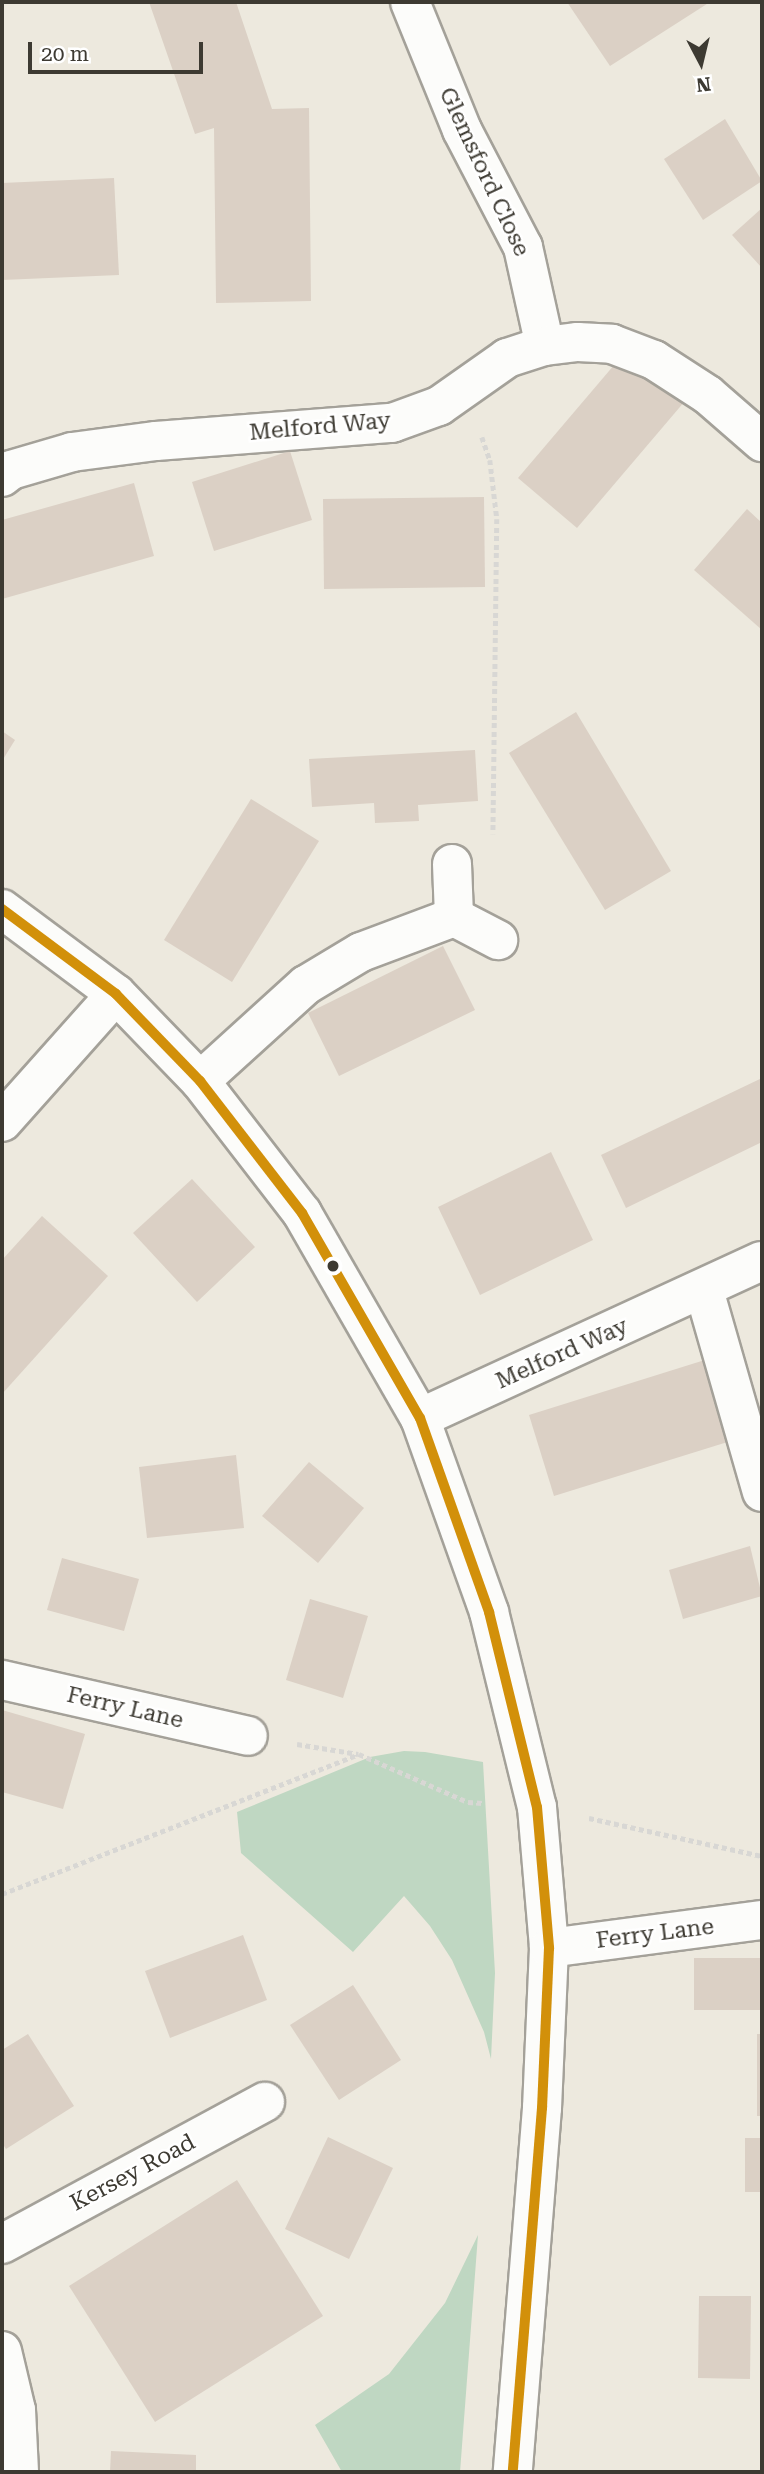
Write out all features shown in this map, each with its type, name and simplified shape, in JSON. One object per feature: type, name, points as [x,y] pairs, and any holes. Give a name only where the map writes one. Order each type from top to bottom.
[{"type":"street","name":"Glemsford Close","points":[[410,2],[462,131],[523,247],[545,346]]},
{"type":"street","name":"Melford Way","points":[[2,477],[12,470],[84,450],[156,441],[392,423],[439,406],[507,358],[545,346],[578,342],[612,344],[654,360],[708,395],[762,442]]},
{"type":"street","points":[[452,863],[454,917]]},
{"type":"street","points":[[2,909],[116,994],[200,1081],[302,1213],[420,1418],[489,1612],[537,1807],[549,1948],[542,2108],[513,2472]]},
{"type":"street","points":[[200,1081],[306,985],[361,952],[454,917],[498,940]]},
{"type":"street","points":[[2,1122],[116,994]]},
{"type":"street","name":"Melford Way","points":[[420,1418],[704,1290],[762,1261]]},
{"type":"street","points":[[704,1290],[762,1492]]},
{"type":"street","name":"Ferry Lane","points":[[2,1680],[248,1736]]},
{"type":"street","name":"Ferry Lane","points":[[549,1948],[762,1920]]},
{"type":"street","name":"Kersey Road","points":[[2,2244],[265,2102]]},
{"type":"street","points":[[2,2351],[16,2410],[19,2472]]},
{"type":"path","points":[[464,386],[489,460],[497,519],[493,834]]},
{"type":"path","points":[[248,1736],[359,1754],[468,1802],[537,1807],[762,1856]]},
{"type":"path","points":[[2,1894],[359,1754]]},
{"type":"green space","points":[[404,1751],[483,1762],[495,1973],[491,2059],[484,2032],[452,1960],[430,1926],[404,1896],[353,1952],[241,1853],[237,1812],[370,1757]]},
{"type":"green space","points":[[478,2235],[460,2472],[342,2472],[315,2425],[389,2374],[445,2303]]},
{"type":"building","points":[[149,2],[236,2],[272,109],[309,108],[311,301],[216,303],[214,128],[195,134]]},
{"type":"building","points":[[567,2],[710,2],[610,66]]},
{"type":"building","points":[[725,119],[762,181],[703,220],[664,159]]},
{"type":"building","points":[[114,178],[119,275],[2,280],[2,183]]},
{"type":"building","points":[[762,208],[762,268],[732,235]]},
{"type":"building","points":[[626,351],[685,401],[577,528],[518,478]]},
{"type":"building","points":[[290,451],[312,520],[214,551],[192,482]]},
{"type":"building","points":[[134,483],[154,556],[2,599],[2,520]]},
{"type":"building","points":[[484,497],[485,587],[324,589],[323,499]]},
{"type":"building","points":[[747,509],[762,523],[762,630],[694,570]]},
{"type":"building","points":[[576,712],[671,871],[605,910],[509,753]]},
{"type":"building","points":[[2,731],[15,740],[2,761]]},
{"type":"building","points":[[475,750],[478,801],[418,805],[419,821],[375,823],[374,803],[312,807],[309,759]]},
{"type":"building","points":[[251,799],[319,841],[232,982],[164,940]]},
{"type":"building","points":[[443,946],[475,1010],[339,1076],[308,1013]]},
{"type":"building","points":[[762,1078],[762,1142],[626,1208],[601,1155]]},
{"type":"building","points":[[551,1152],[593,1240],[480,1295],[438,1207]]},
{"type":"building","points":[[192,1179],[255,1247],[197,1302],[133,1233]]},
{"type":"building","points":[[42,1216],[108,1276],[2,1394],[2,1260]]},
{"type":"building","points":[[708,1359],[734,1440],[554,1496],[529,1415]]},
{"type":"building","points":[[236,1455],[244,1528],[147,1538],[139,1467]]},
{"type":"building","points":[[309,1462],[364,1508],[318,1563],[262,1516]]},
{"type":"building","points":[[750,1546],[762,1596],[683,1619],[669,1570]]},
{"type":"building","points":[[62,1558],[139,1579],[124,1631],[47,1610]]},
{"type":"building","points":[[310,1599],[368,1616],[343,1698],[286,1680]]},
{"type":"building","points":[[2,1710],[85,1734],[63,1809],[2,1792]]},
{"type":"building","points":[[243,1935],[267,2000],[170,2038],[145,1971]]},
{"type":"building","points":[[694,1958],[762,1958],[762,2010],[694,2010]]},
{"type":"building","points":[[353,1985],[401,2060],[339,2100],[290,2025]]},
{"type":"building","points":[[28,2034],[74,2106],[6,2149],[2,2143],[2,2050]]},
{"type":"building","points":[[757,2034],[762,2034],[762,2116],[757,2116]]},
{"type":"building","points":[[328,2137],[393,2168],[349,2259],[285,2229]]},
{"type":"building","points":[[745,2138],[762,2138],[762,2192],[745,2192]]},
{"type":"building","points":[[237,2180],[323,2316],[155,2422],[69,2286]]},
{"type":"building","points":[[699,2296],[751,2296],[750,2379],[698,2378]]},
{"type":"building","points":[[111,2451],[196,2455],[196,2472],[110,2472]]},
{"type":"transit line","points":[[2,909],[116,994],[200,1081],[302,1213],[420,1418],[489,1612],[537,1807],[549,1948],[542,2108],[513,2472]]}]
